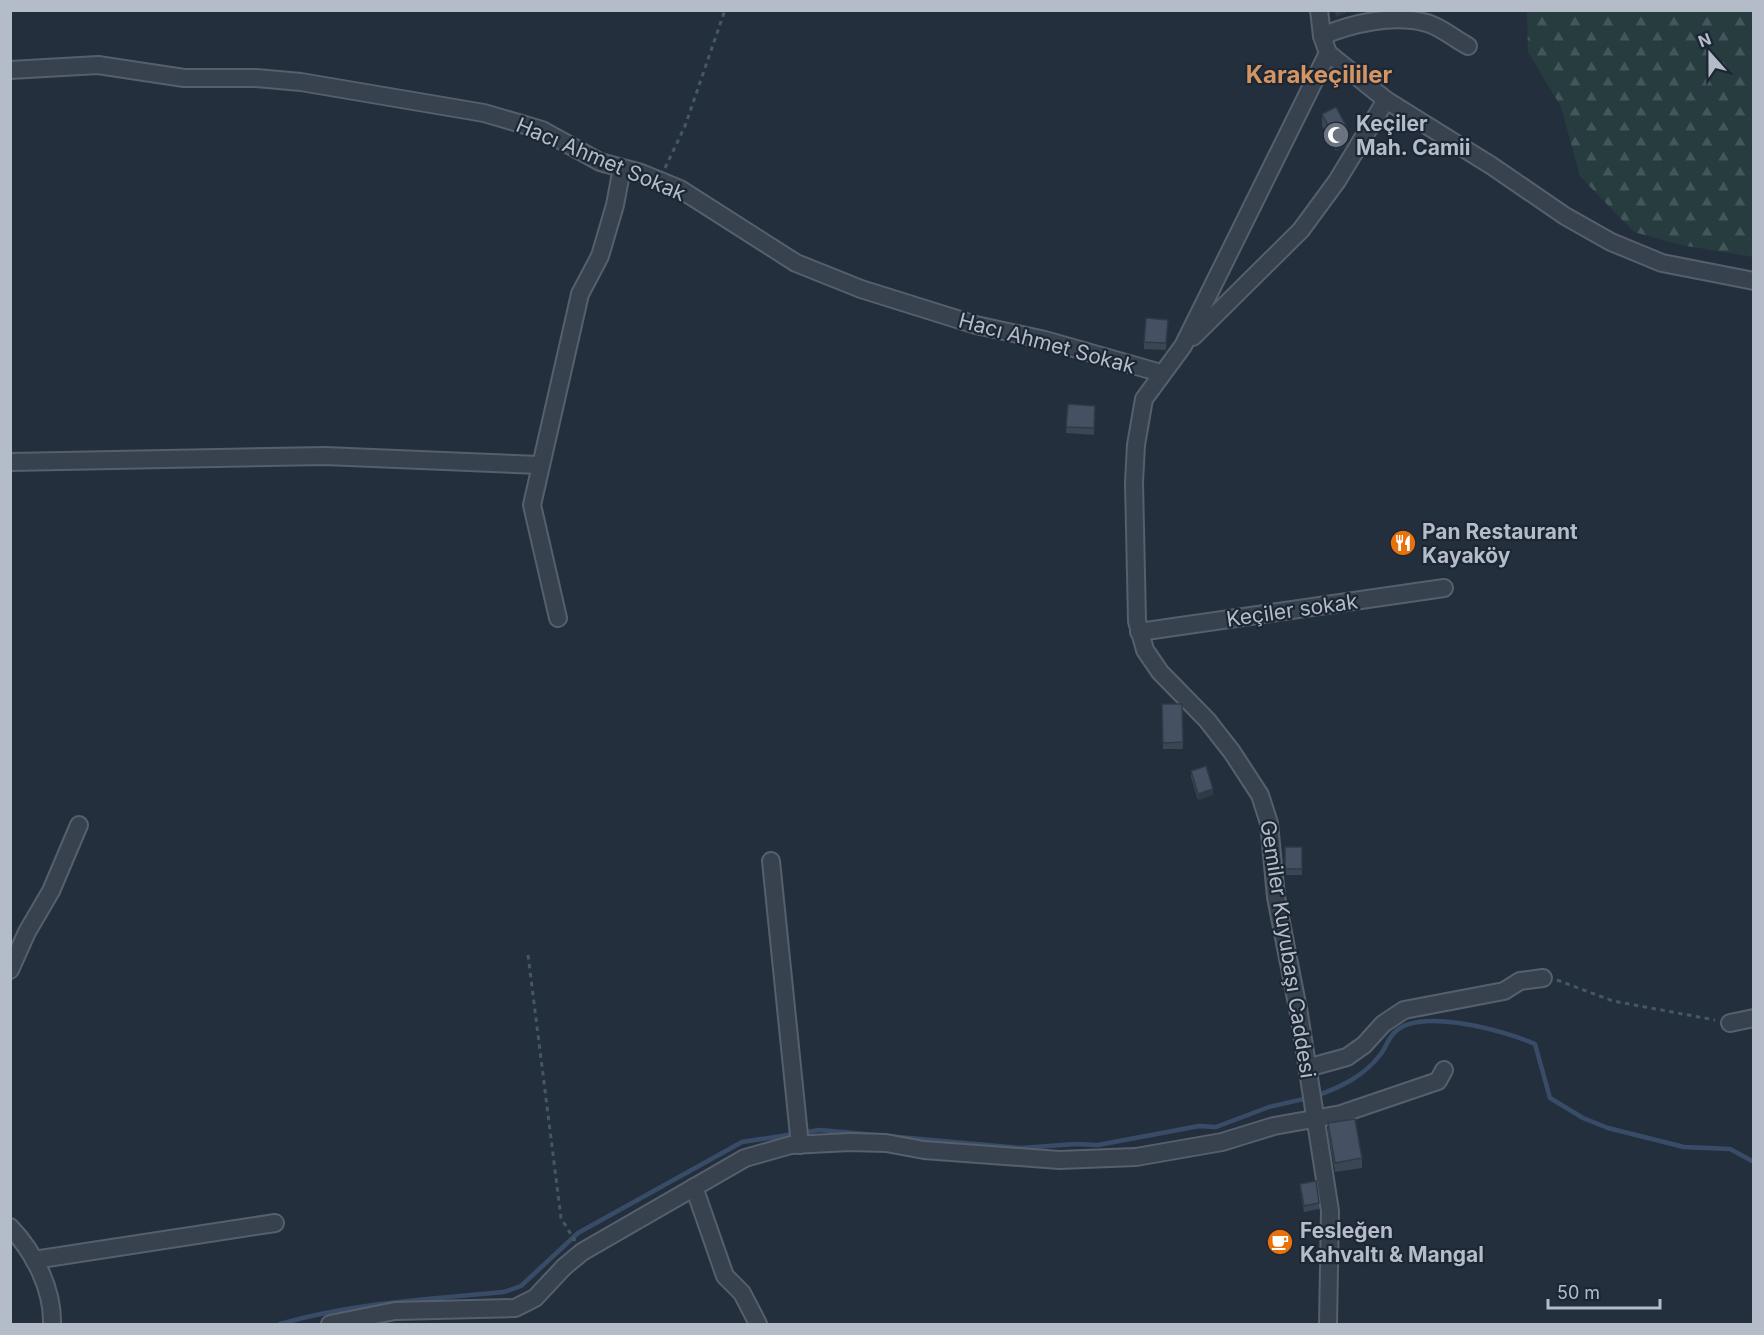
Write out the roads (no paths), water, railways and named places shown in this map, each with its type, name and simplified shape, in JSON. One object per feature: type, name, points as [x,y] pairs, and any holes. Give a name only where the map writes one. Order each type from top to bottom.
[{"type":"street","points":[[1319,10],[1322,36],[1328,53],[1386,100],[1492,166],[1565,216],[1611,242],[1662,263],[1754,281]]},
{"type":"street","points":[[1322,36],[1344,27],[1389,19],[1428,23],[1468,46]]},
{"type":"street","points":[[1183,346],[1328,53]]},
{"type":"street","name":"Hacı Ahmet Sokak","points":[[10,70],[98,65],[184,78],[256,78],[311,84],[484,113],[542,130],[600,162],[680,189],[796,263],[861,290],[976,325],[1045,340],[1161,374]]},
{"type":"street","points":[[1161,374],[1183,346],[1301,230],[1337,181],[1386,100]]},
{"type":"street","points":[[558,618],[532,505],[539,465],[580,294],[600,256],[615,205],[622,168]]},
{"type":"street","name":"Gemiler Kuyubaşı Caddesi","points":[[1161,374],[1144,399],[1136,445],[1134,482],[1139,633],[1145,650],[1160,672],[1207,720],[1250,777],[1265,808],[1269,823],[1277,905],[1330,1211],[1328,1324]]},
{"type":"street","points":[[10,462],[325,456],[539,465]]},
{"type":"street","name":"Keçiler sokak","points":[[1139,633],[1444,588]]},
{"type":"street","points":[[10,970],[27,932],[51,891],[79,825]]},
{"type":"street","points":[[771,861],[800,1144]]},
{"type":"street","points":[[1307,1068],[1347,1057],[1364,1045],[1383,1024],[1404,1010],[1504,992],[1520,981],[1543,978]]},
{"type":"street","points":[[1730,1023],[1754,1018]]},
{"type":"street","points":[[330,1324],[395,1311],[515,1308],[535,1298],[564,1267],[582,1252],[694,1187],[745,1158],[800,1144],[886,1143],[924,1150],[1059,1160],[1136,1157],[1222,1142],[1315,1115],[1341,1114],[1402,1091],[1438,1081],[1444,1070]]},
{"type":"street","points":[[694,1187],[724,1276],[742,1293],[758,1324]]},
{"type":"street","points":[[34,1260],[275,1223]]},
{"type":"street","points":[[10,1227],[28,1246],[45,1284],[52,1324]]},
{"type":"waterway","points":[[1316,1096],[1343,1085],[1367,1069],[1382,1052],[1393,1034],[1407,1025],[1443,1021],[1464,1024],[1504,1033],[1535,1044],[1550,1098],[1583,1118],[1608,1128],[1684,1147],[1730,1149],[1754,1162]]},
{"type":"waterway","points":[[280,1324],[363,1306],[504,1292],[521,1286],[578,1233],[742,1142],[820,1130],[1022,1148],[1075,1144],[1098,1145],[1199,1126],[1216,1127],[1269,1107],[1308,1098]]},
{"type":"place","name":"Keçiler Mah. Camii","points":[[1336,135]]},
{"type":"place","name":"Pan Restaurant Kayaköy","points":[[1403,543]]},
{"type":"place","name":"Fesleğen Kahvaltı & Mangal","points":[[1280,1242]]},
{"type":"district","name":"Karakeçililer","points":[[1319,74]]}]
